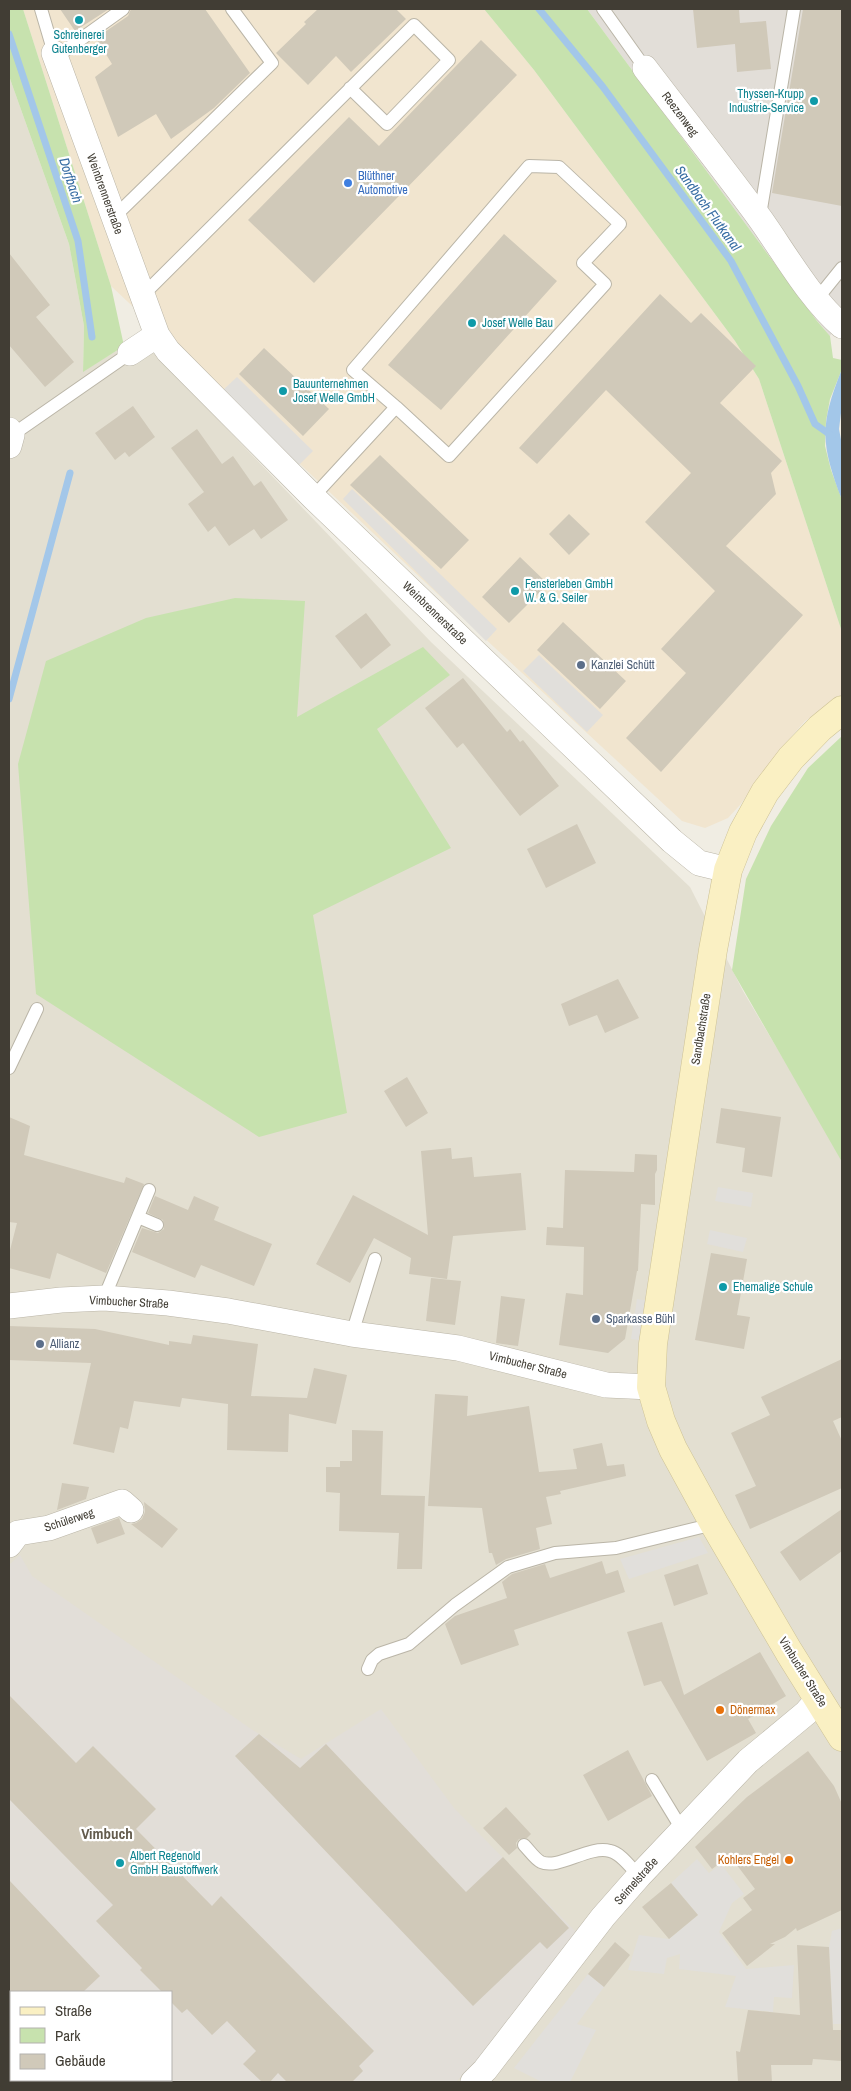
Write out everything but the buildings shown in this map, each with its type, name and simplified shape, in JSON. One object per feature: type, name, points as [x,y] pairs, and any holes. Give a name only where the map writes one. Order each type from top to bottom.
[{"type":"street","name":"Weinbrennerstraße","points":[[55,55],[142,296],[157,335],[168,351],[313,497],[672,841],[699,863],[728,870]]},
{"type":"street","name":"Reezenweg","points":[[644,68],[759,218],[817,299],[832,318],[842,326]]},
{"type":"street","points":[[130,353],[157,335]]},
{"type":"street","name":"Sandbachstraße","points":[[651,1387],[653,1344],[713,950],[728,870],[743,832],[766,792],[791,758],[820,728],[842,710]]},
{"type":"street","name":"Vimbucher Straße","points":[[9,1306],[61,1300],[104,1298],[168,1303],[228,1311],[352,1334],[458,1348],[606,1384],[651,1387],[661,1421],[673,1449],[714,1524],[789,1652],[820,1698],[842,1737]]},
{"type":"street","name":"Schülerweg","points":[[9,1545],[18,1533],[49,1528],[122,1502],[131,1510]]},
{"type":"street","name":"Seimelstraße","points":[[474,2082],[603,1917],[639,1876],[748,1761],[806,1713],[820,1698]]},
{"type":"lane","points":[[41,9],[55,55],[123,9]]},
{"type":"lane","points":[[114,217],[272,64],[232,9]]},
{"type":"lane","name":"Reezenweg","points":[[603,9],[644,68]]},
{"type":"lane","points":[[759,218],[794,9]]},
{"type":"lane","points":[[142,296],[350,88],[414,25],[449,60],[387,124],[350,88]]},
{"type":"lane","points":[[529,166],[559,167],[620,224],[583,263],[605,284],[450,456],[396,407],[353,370],[529,166]]},
{"type":"lane","points":[[817,299],[842,268]]},
{"type":"lane","points":[[10,437],[130,353]]},
{"type":"lane","points":[[313,497],[396,407]]},
{"type":"lane","points":[[9,1068],[37,1009]]},
{"type":"lane","points":[[104,1298],[149,1190]]},
{"type":"lane","points":[[138,1217],[157,1225]]},
{"type":"lane","points":[[352,1334],[375,1259]]},
{"type":"lane","points":[[368,1669],[372,1660],[379,1654],[409,1644],[455,1605],[508,1567],[555,1553],[616,1548],[714,1524]]},
{"type":"lane","points":[[652,1780],[683,1831]]},
{"type":"lane","points":[[524,1845],[540,1862],[552,1863],[591,1852],[610,1850],[639,1876]]},
{"type":"shaded area","points":[[23,9],[484,9],[534,70],[735,341],[759,379],[842,632],[842,695],[805,721],[778,752],[740,805],[728,818],[705,828],[682,821],[494,647],[111,286]]},
{"type":"shaded area","points":[[587,9],[842,9],[842,317],[830,336],[817,321]]},
{"type":"shaded area","points":[[9,76],[69,244],[84,326],[83,371],[139,337],[431,642],[690,887],[743,991],[842,1158],[842,2082],[9,2082]]},
{"type":"shaded area","points":[[237,377],[313,451],[299,465],[223,390]]},
{"type":"shaded area","points":[[352,489],[497,629],[486,641],[343,499]]},
{"type":"shaded area","points":[[539,655],[603,715],[587,732],[523,671]]},
{"type":"shaded area","points":[[718,1187],[753,1193],[751,1207],[715,1201]]},
{"type":"shaded area","points":[[710,1230],[747,1238],[743,1252],[707,1244]]},
{"type":"shaded area","points":[[637,1299],[660,1303],[654,1342],[631,1339]]},
{"type":"shaded area","points":[[699,1537],[708,1553],[629,1579],[620,1559]]},
{"type":"shaded area","name":"Albert Regenold GmbH Baustoffwerk","points":[[20,1555],[32,1576],[251,1729],[301,1759],[381,1709],[454,1808],[577,1933],[482,2055],[456,2082],[9,2082],[9,1565]]},
{"type":"shaded area","points":[[697,1859],[709,1873],[721,1864],[744,1894],[732,1903],[719,1932],[746,1969],[794,1965],[792,1998],[774,1997],[773,2012],[725,2007],[736,1976],[679,1969],[680,1954],[667,1958],[664,1974],[628,1970],[639,1935],[669,1939],[698,1915],[671,1883]]},
{"type":"shaded area","points":[[842,1928],[842,2024],[833,2024],[829,1947],[832,1931]]},
{"type":"shaded area","points":[[588,1974],[604,1987],[577,2024],[596,2030],[570,2082],[542,2082],[514,2068]]},
{"type":"green space","points":[[9,9],[23,9],[111,286],[124,346],[83,372],[84,326],[69,244],[9,76]]},
{"type":"green space","points":[[484,9],[587,9],[830,336],[833,358],[842,360],[842,369],[830,399],[826,421],[825,446],[842,500],[842,632],[759,379],[735,341],[534,70]]},
{"type":"green space","points":[[235,598],[305,601],[297,717],[423,647],[450,675],[377,729],[451,848],[313,915],[347,1113],[259,1137],[36,994],[18,764],[46,661],[146,618]]},
{"type":"green space","points":[[842,736],[842,1162],[732,970],[746,879],[771,826],[808,768]]},
{"type":"water","points":[[842,369],[842,405],[839,429],[842,445],[842,500],[830,464],[827,449],[826,421],[829,406]]},
{"type":"waterway","name":"Sandbach Flutkanal","points":[[539,9],[603,87],[731,261],[798,386],[815,424],[832,436]]},
{"type":"waterway","name":"Dorfbach","points":[[9,34],[78,241],[92,337]]},
{"type":"waterway","points":[[9,699],[70,473]]},
{"type":"place","name":"Schreinerei Gutenberger","points":[[79,20]]},
{"type":"place","name":"Thyssen-Krupp Industrie-Service","points":[[814,101]]},
{"type":"place","name":"Blüthner Automotive","points":[[348,183]]},
{"type":"place","name":"Josef Welle Bau","points":[[472,323]]},
{"type":"place","name":"Bauunternehmen Josef Welle GmbH","points":[[283,391]]},
{"type":"place","name":"Fensterleben GmbH W. & G. Seiler","points":[[515,591]]},
{"type":"place","name":"Kanzlei Schütt","points":[[581,665]]},
{"type":"place","name":"Ehemalige Schule","points":[[723,1287]]},
{"type":"place","name":"Sparkasse Bühl","points":[[596,1319]]},
{"type":"place","name":"Allianz","points":[[40,1344]]},
{"type":"place","name":"Dönermax","points":[[720,1710]]},
{"type":"place","name":"Kohlers Engel","points":[[789,1860]]},
{"type":"place","name":"Albert Regenold GmbH Baustoffwerk","points":[[120,1863]]},
{"type":"district","name":"Vimbuch","points":[[107,1834]]}]
